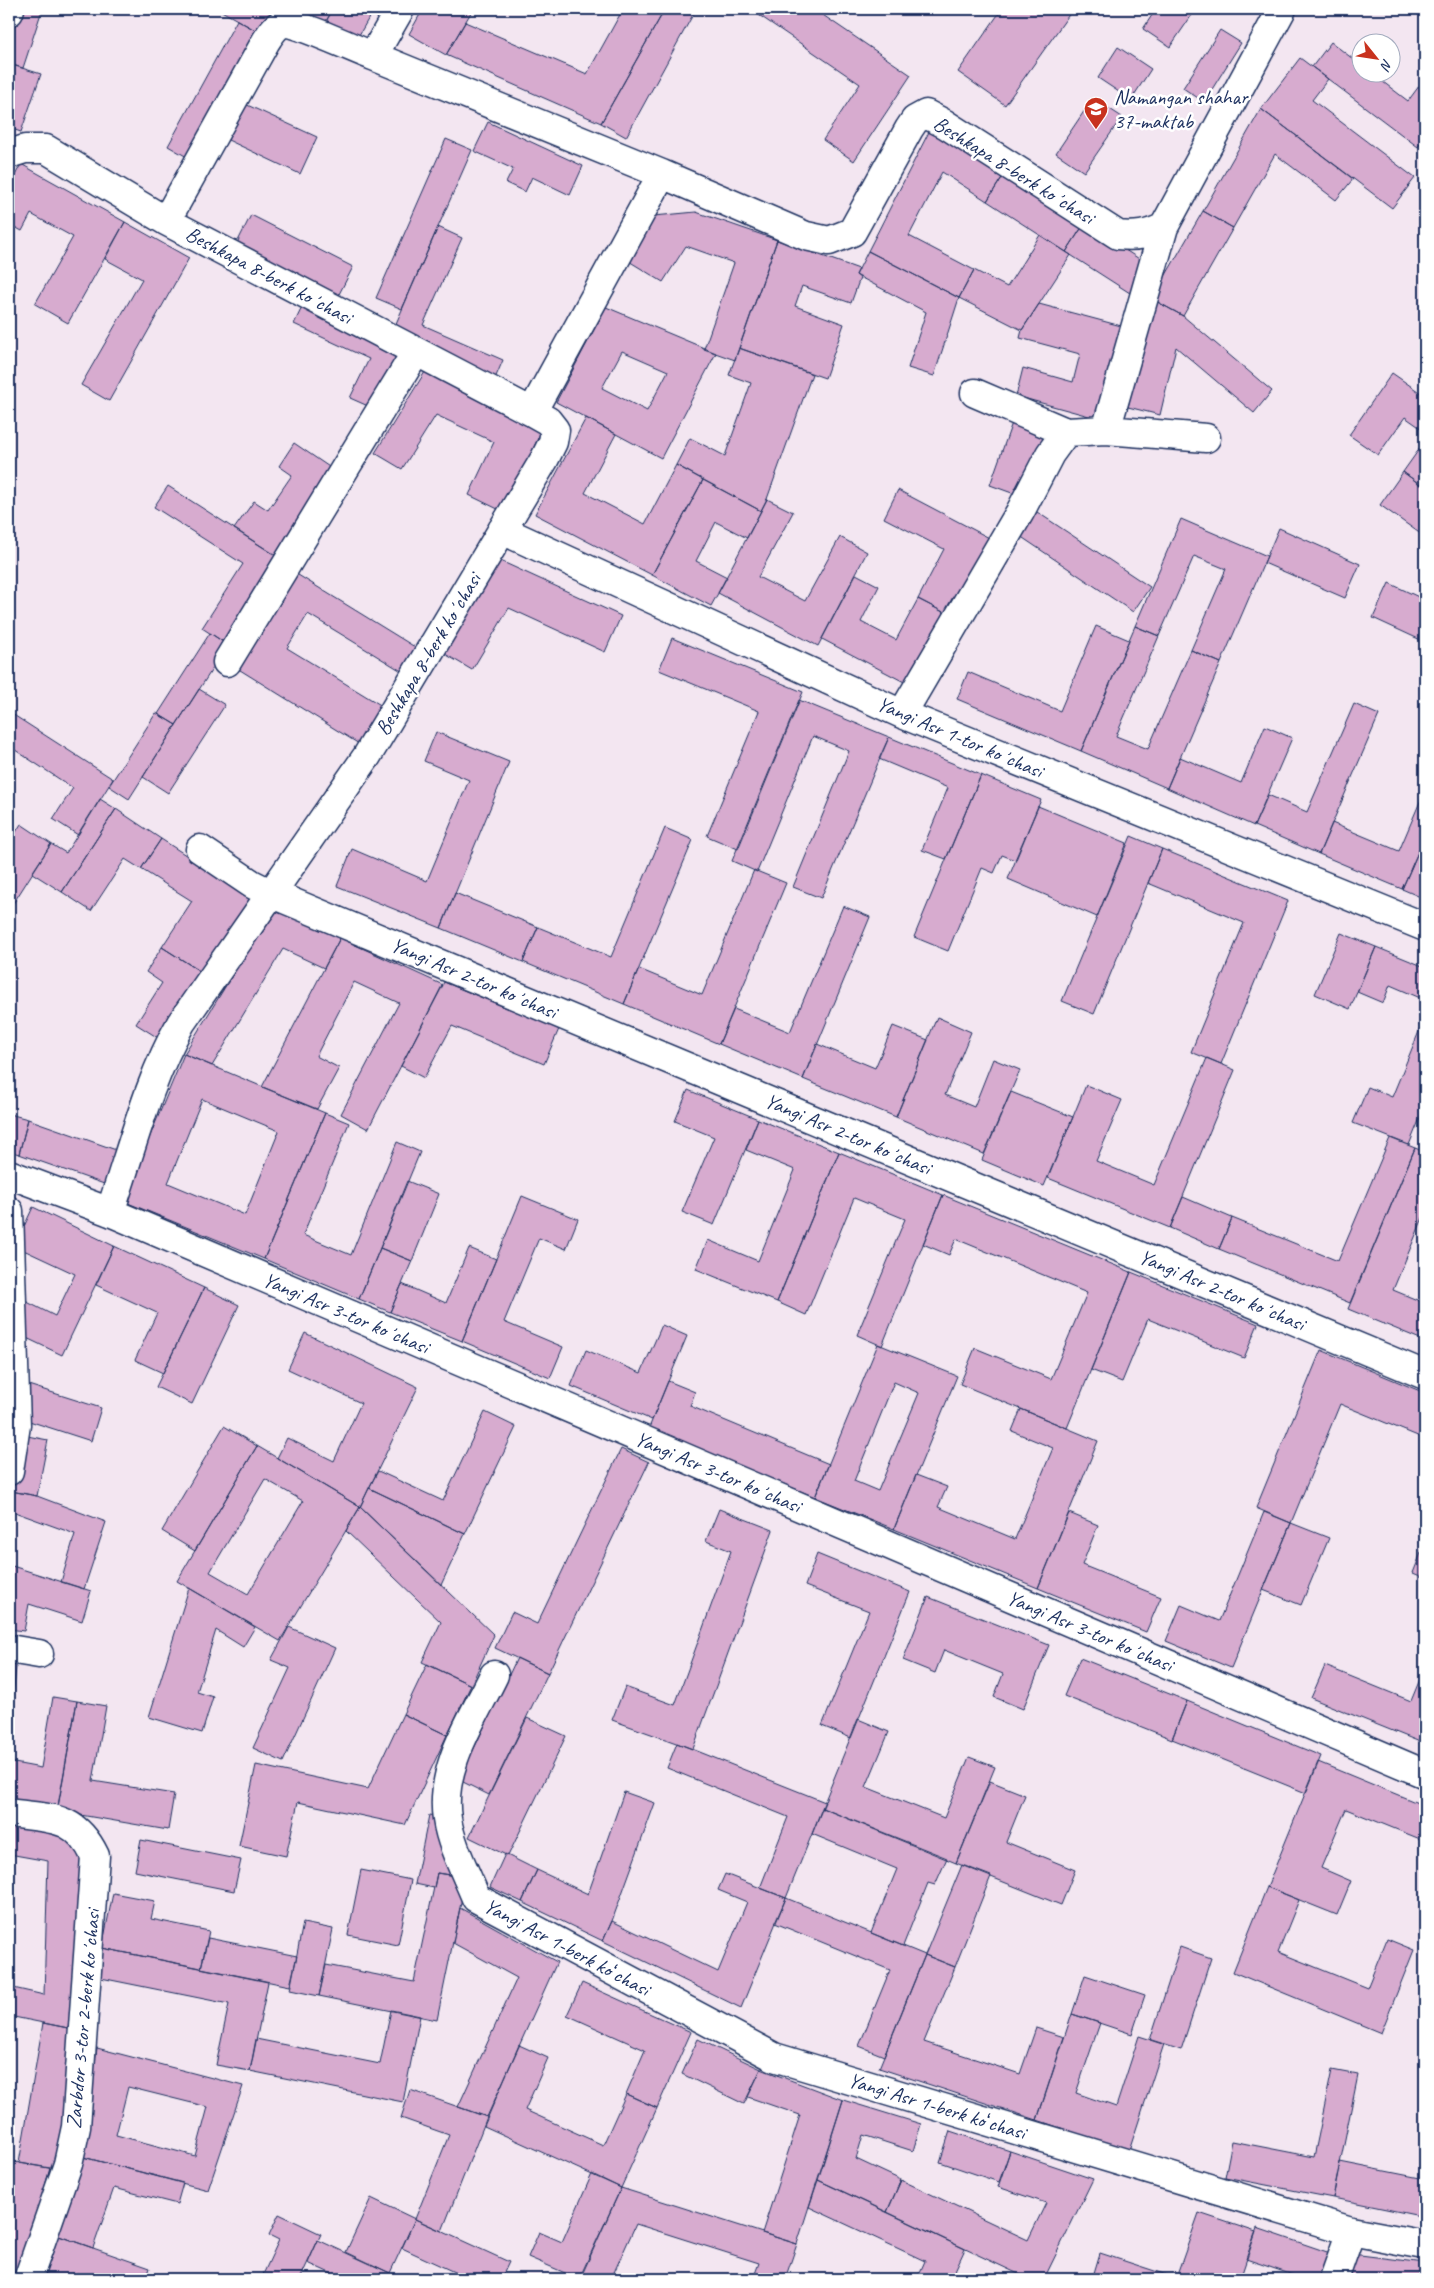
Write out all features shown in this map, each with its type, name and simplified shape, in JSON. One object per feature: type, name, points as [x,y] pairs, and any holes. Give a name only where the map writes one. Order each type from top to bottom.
[{"type":"street","points":[[373,56],[400,9]]},
{"type":"street","points":[[1106,430],[1164,227],[1282,9]]},
{"type":"street","name":"Beshkapa 8-berk koʼchasi","points":[[166,222],[266,41],[276,27],[285,23],[300,27],[373,56],[662,174],[806,236],[829,241],[852,232],[912,124],[926,114],[945,124],[1118,235],[1134,237],[1149,235],[1164,227]]},
{"type":"street","name":"Beshkapa 8-berk koʼchasi","points":[[9,154],[25,149],[46,150],[166,222],[532,412],[548,421],[555,430],[553,442],[367,756],[181,1023],[154,1075],[110,1212]]},
{"type":"street","points":[[532,412],[662,174]]},
{"type":"street","points":[[227,662],[416,352]]},
{"type":"street","points":[[975,393],[1066,432],[1106,430],[1206,438]]},
{"type":"street","points":[[902,714],[1020,512],[1050,454],[1066,432]]},
{"type":"street","name":"Yangi Asr 1-tor koʼchasi","points":[[502,530],[902,714],[1425,927]]},
{"type":"street","name":"Yangi Asr 2-tor koʼchasi","points":[[200,849],[270,894],[1425,1374]]},
{"type":"street","name":"Yangi Asr 3-tor koʼchasi","points":[[9,1174],[110,1212],[1425,1774]]},
{"type":"street","points":[[9,1211],[16,1425],[9,1471]]},
{"type":"street","points":[[9,1649],[39,1654]]},
{"type":"street","name":"Yangi Asr 1-berk koʻchasi","points":[[494,1675],[451,1763],[446,1790],[447,1819],[457,1851],[476,1898],[774,2057],[1351,2231],[1425,2245]]},
{"type":"street","name":"Zarbdor 3-tor 2-berk koʼchasi","points":[[9,1813],[64,1821],[78,1830],[88,1842],[95,1856],[76,2127],[68,2164],[28,2279]]},
{"type":"street","points":[[1334,2279],[1351,2231]]},
{"type":"building","points":[[17,9],[42,10],[23,68],[9,64],[9,34]]},
{"type":"building","points":[[218,9],[279,9],[264,35]]},
{"type":"building","points":[[295,9],[333,9],[324,25]]},
{"type":"building","points":[[333,9],[374,9],[355,42],[324,25]]},
{"type":"building","points":[[423,9],[473,9],[446,55],[409,34]]},
{"type":"building","points":[[623,9],[665,9],[601,123],[446,55],[465,22],[587,74]]},
{"type":"building","points":[[665,9],[696,9],[626,137],[601,123]]},
{"type":"building","points":[[750,9],[814,9],[911,75],[854,161],[823,140],[860,84]]},
{"type":"building","points":[[1002,9],[1073,9],[1005,105],[958,72]]},
{"type":"building","points":[[1156,9],[1196,9],[1170,47],[1143,29]]},
{"type":"building","points":[[237,20],[264,35],[194,161],[168,146]]},
{"type":"building","points":[[1220,30],[1241,43],[1204,102],[1183,88]]},
{"type":"building","points":[[1331,42],[1352,58],[1352,82],[1383,82],[1408,101],[1425,78],[1425,137],[1418,147],[1312,67]]},
{"type":"building","points":[[1118,47],[1151,69],[1131,100],[1098,78]]},
{"type":"building","points":[[1300,58],[1328,79],[1312,100],[1415,178],[1392,208],[1261,109]]},
{"type":"building","points":[[9,64],[41,74],[21,132],[9,128]]},
{"type":"building","points":[[1093,98],[1122,117],[1084,172],[1056,153]]},
{"type":"building","points":[[245,104],[317,137],[300,174],[228,140]]},
{"type":"building","points":[[1261,109],[1353,179],[1336,200],[1275,154],[1233,228],[1203,211]]},
{"type":"building","points":[[488,122],[583,166],[570,195],[532,177],[525,192],[506,183],[513,169],[474,151]]},
{"type":"building","points":[[932,126],[1005,173],[987,201],[942,172],[909,236],[974,270],[959,298],[868,251]]},
{"type":"building","points":[[446,139],[472,150],[402,309],[376,298]]},
{"type":"building","points":[[21,164],[125,222],[68,323],[35,304],[73,237],[31,214],[22,231],[9,224],[9,187]]},
{"type":"building","points":[[1005,173],[1084,224],[1066,252],[987,201]]},
{"type":"building","points":[[1203,211],[1233,228],[1183,316],[1152,299]]},
{"type":"building","points":[[696,212],[777,240],[735,360],[704,349],[734,263],[686,246],[663,282],[627,260],[654,216]]},
{"type":"building","points":[[251,215],[353,267],[336,300],[235,247]]},
{"type":"building","points":[[125,222],[189,258],[109,401],[81,385],[142,279],[105,259]]},
{"type":"building","points":[[1084,224],[1152,267],[1133,295],[1066,252]]},
{"type":"building","points":[[438,227],[462,238],[423,325],[503,360],[494,381],[391,335]]},
{"type":"building","points":[[1040,235],[1071,255],[1022,330],[959,298],[974,270],[1007,287]]},
{"type":"building","points":[[777,240],[859,269],[856,275],[860,278],[851,303],[802,286],[795,306],[844,324],[825,378],[739,348]]},
{"type":"building","points":[[868,251],[959,298],[934,376],[908,368],[926,312],[856,275]]},
{"type":"building","points":[[1152,299],[1183,316],[1272,391],[1254,413],[1176,347],[1160,415],[1128,407]]},
{"type":"building","points":[[304,303],[405,350],[377,410],[350,398],[369,359],[294,324]]},
{"type":"building","points":[[1039,304],[1125,327],[1100,419],[1016,396],[1023,368],[1073,382],[1080,354],[1020,338],[1022,330]]},
{"type":"building","points":[[606,307],[716,353],[661,458],[556,402]],"holes":[[[622,351],[668,371],[647,411],[602,388]]]},
{"type":"building","points":[[739,348],[812,374],[761,511],[676,465],[690,438],[725,456],[751,383],[729,375]]},
{"type":"building","points":[[428,367],[546,421],[504,512],[469,495],[494,442],[436,415],[402,469],[375,453]]},
{"type":"building","points":[[1392,373],[1425,396],[1425,431],[1405,417],[1378,455],[1349,435]]},
{"type":"building","points":[[586,418],[616,434],[585,493],[645,524],[676,465],[703,480],[652,575],[535,514]]},
{"type":"building","points":[[1013,420],[1046,432],[1023,497],[990,485]]},
{"type":"building","points":[[1425,441],[1425,488],[1403,472]]},
{"type":"building","points":[[294,443],[338,473],[283,560],[234,529],[254,501],[268,510],[292,475],[279,466]]},
{"type":"building","points":[[1403,472],[1425,488],[1425,537],[1380,505]]},
{"type":"building","points":[[703,480],[761,511],[747,538],[716,522],[696,561],[727,577],[711,606],[652,575]]},
{"type":"building","points":[[168,486],[283,560],[228,645],[202,628],[243,564],[154,507]]},
{"type":"building","points":[[898,490],[995,541],[955,618],[918,599],[944,549],[884,518]]},
{"type":"building","points":[[767,499],[793,512],[758,577],[805,601],[840,537],[867,552],[818,646],[718,593]]},
{"type":"building","points":[[1037,512],[1150,587],[1133,612],[1020,536]]},
{"type":"building","points":[[1181,519],[1267,556],[1221,663],[1191,650],[1226,569],[1194,556],[1159,636],[1135,626]]},
{"type":"building","points":[[1279,528],[1360,564],[1345,598],[1264,563]]},
{"type":"building","points":[[494,558],[621,616],[605,652],[509,608],[472,670],[440,651]]},
{"type":"building","points":[[290,570],[423,652],[408,675],[308,614],[287,648],[387,709],[364,747],[232,665]]},
{"type":"building","points":[[856,574],[879,586],[861,622],[896,640],[918,599],[945,613],[908,684],[822,639]]},
{"type":"building","points":[[1389,583],[1425,600],[1425,642],[1373,618]]},
{"type":"building","points":[[1096,626],[1129,640],[1081,751],[957,699],[968,672],[1060,711]]},
{"type":"building","points":[[1135,626],[1159,636],[1116,736],[1148,749],[1191,650],[1221,663],[1167,788],[1081,751]]},
{"type":"building","points":[[210,633],[228,645],[176,725],[158,714]]},
{"type":"building","points":[[672,638],[803,692],[738,849],[707,836],[759,711],[659,670]]},
{"type":"building","points":[[199,689],[225,705],[168,793],[143,777]]},
{"type":"building","points":[[799,700],[889,737],[821,898],[793,887],[849,751],[813,736],[757,872],[732,861]]},
{"type":"building","points":[[1354,704],[1379,715],[1319,854],[1254,826],[1268,795],[1307,812]]},
{"type":"building","points":[[156,713],[176,725],[129,799],[109,786]]},
{"type":"building","points":[[12,714],[113,779],[78,835],[53,819],[73,788],[9,746],[9,720]]},
{"type":"building","points":[[1265,726],[1292,738],[1254,826],[1167,788],[1180,757],[1241,783]]},
{"type":"building","points":[[436,732],[509,762],[441,928],[337,886],[352,849],[427,881],[469,780],[424,761]]},
{"type":"building","points":[[889,737],[981,775],[946,859],[922,850],[948,788],[879,759]]},
{"type":"building","points":[[981,775],[1041,800],[1015,860],[1002,855],[994,873],[982,868],[948,951],[914,937]]},
{"type":"building","points":[[1425,790],[1425,836],[1402,889],[1319,854],[1332,823],[1399,851]]},
{"type":"building","points":[[100,799],[116,809],[62,892],[32,873],[51,844],[66,853]]},
{"type":"building","points":[[1038,806],[1127,843],[1097,917],[1008,879]]},
{"type":"building","points":[[116,809],[161,839],[141,869],[125,859],[91,911],[62,892]]},
{"type":"building","points":[[21,824],[51,844],[9,910],[9,843]]},
{"type":"building","points":[[665,828],[693,840],[624,1004],[523,962],[538,927],[611,957]]},
{"type":"building","points":[[1131,836],[1162,849],[1094,1014],[1062,1001]]},
{"type":"building","points":[[1425,836],[1425,899],[1402,889]]},
{"type":"building","points":[[161,839],[254,899],[206,975],[162,947],[192,901],[141,869]]},
{"type":"building","points":[[1162,849],[1288,901],[1221,1064],[1191,1052],[1244,923],[1148,883]]},
{"type":"building","points":[[754,870],[786,883],[719,1044],[624,1004],[639,969],[702,995]]},
{"type":"building","points":[[455,893],[538,927],[523,962],[441,928]]},
{"type":"building","points":[[843,906],[870,917],[803,1079],[719,1044],[734,1009],[790,1032]]},
{"type":"building","points":[[274,907],[340,938],[324,968],[283,949],[212,1066],[184,1054]]},
{"type":"building","points":[[1341,933],[1376,947],[1350,1009],[1315,994]]},
{"type":"building","points":[[340,938],[443,985],[368,1129],[341,1114],[399,1003],[354,982],[316,1056],[339,1068],[317,1109],[262,1087]]},
{"type":"building","points":[[162,947],[206,975],[163,1041],[136,1024],[162,983],[146,972]]},
{"type":"building","points":[[1376,947],[1425,967],[1425,1000],[1390,985],[1383,1003],[1357,992]]},
{"type":"building","points":[[444,982],[559,1029],[544,1064],[452,1026],[424,1078],[401,1066]]},
{"type":"building","points":[[937,1017],[971,1032],[945,1095],[974,1107],[993,1059],[1020,1070],[984,1154],[896,1117]]},
{"type":"building","points":[[1425,1017],[1425,1106],[1409,1145],[1353,1123],[1368,1087],[1392,1097]]},
{"type":"building","points":[[893,1026],[928,1040],[896,1117],[803,1079],[817,1044],[875,1068]]},
{"type":"building","points":[[184,1054],[325,1113],[264,1259],[123,1201]],"holes":[[[202,1099],[279,1131],[245,1215],[168,1183]]]},
{"type":"building","points":[[1207,1058],[1235,1070],[1170,1228],[1048,1178],[1086,1085],[1122,1100],[1096,1161],[1154,1185]]},
{"type":"building","points":[[688,1090],[758,1119],[714,1225],[682,1212],[714,1137],[675,1121]]},
{"type":"building","points":[[1011,1092],[1073,1117],[1044,1186],[982,1160]]},
{"type":"building","points":[[325,1113],[349,1123],[303,1235],[351,1255],[397,1142],[420,1152],[359,1299],[264,1259]]},
{"type":"building","points":[[9,1114],[28,1119],[19,1154],[9,1151]]},
{"type":"building","points":[[28,1119],[119,1151],[107,1185],[19,1154]]},
{"type":"building","points":[[758,1119],[839,1152],[777,1302],[696,1269],[708,1240],[758,1261],[795,1170],[746,1150]]},
{"type":"building","points":[[1390,1138],[1415,1148],[1350,1303],[1219,1249],[1232,1218],[1338,1261]]},
{"type":"building","points":[[1415,1148],[1425,1152],[1425,1213],[1393,1290],[1422,1302],[1425,1294],[1425,1341],[1348,1309]]},
{"type":"building","points":[[839,1152],[943,1195],[882,1346],[857,1335],[905,1219],[854,1198],[806,1315],[777,1302]]},
{"type":"building","points":[[407,1181],[439,1194],[412,1261],[380,1248]]},
{"type":"building","points":[[943,1195],[1131,1272],[1067,1428],[960,1384],[975,1348],[1051,1379],[1087,1293],[956,1239],[949,1255],[923,1244]]},
{"type":"building","points":[[522,1196],[578,1219],[566,1249],[539,1238],[504,1322],[563,1347],[550,1378],[462,1341]]},
{"type":"building","points":[[1183,1197],[1232,1218],[1219,1249],[1170,1228]]},
{"type":"building","points":[[33,1207],[114,1246],[62,1355],[14,1332],[27,1302],[55,1316],[75,1274],[15,1246]]},
{"type":"building","points":[[114,1246],[204,1288],[163,1373],[135,1360],[157,1313],[96,1285]]},
{"type":"building","points":[[380,1248],[412,1261],[390,1312],[359,1299]]},
{"type":"building","points":[[469,1248],[496,1259],[462,1341],[390,1312],[402,1284],[446,1303]]},
{"type":"building","points":[[1131,1272],[1258,1324],[1244,1358],[1148,1319],[1122,1382],[1091,1370]]},
{"type":"building","points":[[204,1288],[239,1305],[192,1404],[156,1387]]},
{"type":"building","points":[[662,1325],[687,1336],[652,1420],[571,1386],[586,1350],[641,1373]]},
{"type":"building","points":[[305,1333],[418,1387],[360,1507],[277,1458],[287,1438],[334,1461],[361,1403],[288,1369]]},
{"type":"building","points":[[878,1344],[957,1376],[894,1529],[815,1497]],"holes":[[[894,1382],[919,1393],[878,1491],[854,1481]]]},
{"type":"building","points":[[1321,1350],[1425,1393],[1425,1439],[1340,1404],[1291,1523],[1256,1508]]},
{"type":"building","points":[[668,1381],[695,1392],[690,1406],[829,1464],[815,1497],[649,1428]]},
{"type":"building","points":[[22,1383],[101,1408],[91,1441],[23,1419]]},
{"type":"building","points":[[1021,1409],[1098,1441],[1038,1588],[894,1529],[916,1475],[947,1487],[938,1507],[1015,1539],[1053,1448],[1012,1431]]},
{"type":"building","points":[[485,1412],[516,1427],[465,1534],[369,1488],[378,1471],[443,1501]]},
{"type":"building","points":[[224,1426],[257,1446],[195,1551],[162,1531]]},
{"type":"building","points":[[22,1435],[48,1440],[37,1496],[11,1491]]},
{"type":"building","points":[[257,1446],[360,1507],[280,1641],[177,1581]],"holes":[[[265,1479],[303,1501],[248,1594],[210,1572]]]},
{"type":"building","points":[[621,1449],[649,1462],[548,1673],[495,1648],[512,1612],[537,1624]]},
{"type":"building","points":[[369,1488],[465,1534],[441,1585],[360,1507]]},
{"type":"building","points":[[11,1491],[37,1496],[106,1522],[84,1589],[61,1582],[75,1534],[9,1510]]},
{"type":"building","points":[[360,1507],[494,1635],[471,1685],[422,1662],[441,1622],[346,1531]]},
{"type":"building","points":[[719,1509],[773,1530],[693,1749],[612,1720],[625,1687],[675,1705],[731,1551],[706,1541]]},
{"type":"building","points":[[1264,1512],[1291,1523],[1231,1668],[1166,1641],[1181,1605],[1219,1621]]},
{"type":"building","points":[[1069,1513],[1098,1525],[1082,1565],[1161,1597],[1146,1632],[1038,1588]]},
{"type":"building","points":[[1291,1523],[1329,1538],[1301,1605],[1263,1590]]},
{"type":"building","points":[[1425,1543],[1425,1578],[1413,1573]]},
{"type":"building","points":[[817,1554],[910,1592],[851,1738],[822,1726],[869,1611],[805,1586]]},
{"type":"building","points":[[9,1565],[91,1591],[82,1621],[29,1604],[24,1631],[9,1629]]},
{"type":"building","points":[[189,1588],[255,1627],[243,1647],[216,1630],[197,1692],[213,1697],[202,1733],[149,1717]]},
{"type":"building","points":[[928,1597],[1049,1645],[1023,1709],[994,1697],[1003,1674],[944,1650],[935,1673],[903,1660]]},
{"type":"building","points":[[289,1627],[335,1648],[283,1762],[253,1748],[290,1668],[271,1660]]},
{"type":"building","points":[[9,1655],[17,1656],[9,1742]]},
{"type":"building","points":[[517,1658],[548,1673],[489,1795],[459,1780]]},
{"type":"building","points":[[1080,1658],[1187,1701],[1172,1739],[1064,1696]]},
{"type":"building","points":[[427,1664],[471,1685],[447,1735],[403,1714]]},
{"type":"building","points":[[1325,1666],[1411,1701],[1425,1667],[1425,1744],[1311,1698]]},
{"type":"building","points":[[53,1697],[77,1701],[58,1807],[9,1799],[9,1762],[41,1768]]},
{"type":"building","points":[[77,1701],[106,1706],[93,1781],[174,1794],[168,1830],[57,1811]]},
{"type":"building","points":[[1187,1701],[1321,1756],[1306,1793],[1172,1739]]},
{"type":"building","points":[[403,1714],[447,1735],[405,1825],[298,1802],[286,1856],[239,1846],[256,1765],[368,1789]]},
{"type":"building","points":[[527,1718],[566,1736],[508,1856],[469,1837]]},
{"type":"building","points":[[858,1719],[889,1732],[866,1787],[944,1818],[969,1757],[995,1767],[956,1863],[822,1808]]},
{"type":"building","points":[[677,1743],[825,1802],[786,1898],[760,1888],[788,1817],[667,1768]]},
{"type":"building","points":[[1318,1762],[1425,1806],[1425,1841],[1346,1809],[1321,1868],[1351,1881],[1337,1915],[1267,1887]]},
{"type":"building","points":[[990,1781],[1025,1795],[1006,1842],[1075,1870],[1061,1905],[956,1863]]},
{"type":"building","points":[[624,1792],[655,1803],[603,1941],[522,1902],[537,1870],[588,1894]]},
{"type":"building","points":[[822,1808],[947,1858],[935,1885],[928,1883],[903,1946],[871,1933],[897,1869],[812,1834]]},
{"type":"building","points":[[429,1815],[446,1818],[450,1875],[437,1873],[434,1888],[415,1884]]},
{"type":"building","points":[[9,1817],[83,1840],[78,2030],[9,2016],[9,1987],[44,1995],[48,1861],[9,1854]]},
{"type":"building","points":[[141,1840],[241,1860],[234,1891],[135,1871]]},
{"type":"building","points":[[505,1854],[537,1870],[522,1902],[490,1887]]},
{"type":"building","points":[[962,1865],[991,1876],[955,1967],[925,1955]]},
{"type":"building","points":[[361,1870],[411,1880],[398,1945],[348,1935]]},
{"type":"building","points":[[437,1873],[466,1878],[437,2020],[319,1996],[326,1965],[414,1982]]},
{"type":"building","points":[[725,1874],[786,1898],[741,2008],[603,1941],[612,1921],[718,1972],[747,1902],[718,1890]]},
{"type":"building","points":[[1267,1887],[1299,1900],[1278,1952],[1367,1988],[1387,1939],[1414,1950],[1381,2033],[1233,1972]]},
{"type":"building","points":[[113,1893],[155,1901],[151,1919],[209,1931],[201,1968],[102,1948]]},
{"type":"building","points":[[786,1898],[925,1955],[884,2056],[859,2046],[890,1970],[775,1923]]},
{"type":"building","points":[[460,1908],[557,1962],[487,2117],[458,2107],[517,1978],[453,1943]]},
{"type":"building","points":[[303,1923],[333,1929],[319,1996],[290,1990]]},
{"type":"building","points":[[208,1938],[297,1956],[290,1986],[201,1968]]},
{"type":"building","points":[[1180,1947],[1211,1958],[1181,2050],[1150,2040]]},
{"type":"building","points":[[102,1948],[268,1982],[250,2071],[216,2065],[229,2004],[96,1977]]},
{"type":"building","points":[[925,1955],[955,1967],[924,2042],[1020,2074],[1036,2028],[1064,2037],[1037,2120],[879,2068]]},
{"type":"building","points":[[1085,1975],[1145,1995],[1132,2034],[1072,2014]]},
{"type":"building","points":[[582,1983],[691,2032],[657,2108],[626,2094],[645,2050],[567,2015]]},
{"type":"building","points":[[391,2010],[420,2016],[403,2102],[250,2071],[256,2039],[380,2064]]},
{"type":"building","points":[[1072,2014],[1100,2023],[1076,2093],[1116,2107],[1139,2036],[1164,2044],[1129,2151],[1037,2120]]},
{"type":"building","points":[[43,2023],[78,2030],[54,2169],[19,2163]]},
{"type":"building","points":[[698,2039],[761,2069],[744,2104],[682,2074]]},
{"type":"building","points":[[519,2045],[548,2058],[525,2110],[603,2145],[626,2094],[657,2108],[621,2188],[484,2126]]},
{"type":"building","points":[[97,2048],[243,2086],[208,2190],[83,2157]],"holes":[[[128,2087],[208,2107],[195,2156],[116,2135]]]},
{"type":"building","points":[[761,2069],[843,2100],[797,2244],[762,2233],[800,2115],[748,2097]]},
{"type":"building","points":[[1332,2070],[1358,2075],[1333,2198],[1225,2177],[1232,2141],[1314,2157]]},
{"type":"building","points":[[410,2090],[487,2117],[442,2231],[415,2219],[449,2135],[401,2118]]},
{"type":"building","points":[[843,2100],[921,2124],[913,2151],[863,2135],[856,2159],[901,2180],[887,2212],[818,2180]]},
{"type":"building","points":[[950,2131],[1010,2151],[999,2182],[940,2162]]},
{"type":"building","points":[[1010,2151],[1093,2179],[1044,2279],[1029,2279],[887,2212],[901,2180],[1028,2240],[1046,2203],[998,2187]]},
{"type":"building","points":[[83,2157],[183,2183],[177,2204],[114,2188],[93,2248],[56,2235]]},
{"type":"building","points":[[14,2162],[50,2168],[19,2279],[9,2279],[9,2181]]},
{"type":"building","points":[[1340,2162],[1425,2179],[1425,2217],[1333,2198]]},
{"type":"building","points":[[592,2174],[621,2188],[579,2279],[528,2257],[539,2232],[562,2242]]},
{"type":"building","points":[[818,2180],[965,2249],[951,2279],[917,2279],[925,2261],[809,2207]]},
{"type":"building","points":[[621,2188],[797,2244],[785,2279],[753,2279],[759,2263],[636,2224],[611,2279],[580,2279]]},
{"type":"building","points":[[371,2198],[415,2219],[390,2273],[346,2252]]},
{"type":"building","points":[[1199,2213],[1256,2232],[1240,2279],[1176,2278]]},
{"type":"building","points":[[279,2214],[321,2234],[300,2279],[261,2279],[279,2240],[269,2235]]},
{"type":"building","points":[[415,2219],[509,2262],[501,2279],[464,2279],[465,2277],[402,2248]]},
{"type":"building","points":[[1257,2228],[1336,2255],[1327,2279],[1291,2279],[1293,2275],[1246,2259]]},
{"type":"building","points":[[56,2235],[150,2268],[146,2279],[94,2279],[77,2273],[75,2279],[41,2279]]},
{"type":"building","points":[[318,2240],[390,2273],[387,2279],[343,2279],[308,2263]]},
{"type":"building","points":[[1100,2253],[1179,2279],[1113,2279],[1094,2273]]},
{"type":"building","points":[[1352,2254],[1425,2263],[1425,2279],[1346,2279]]},
{"type":"place","name":"Namangan shahar 37-maktab","points":[[1096,130]]}]
